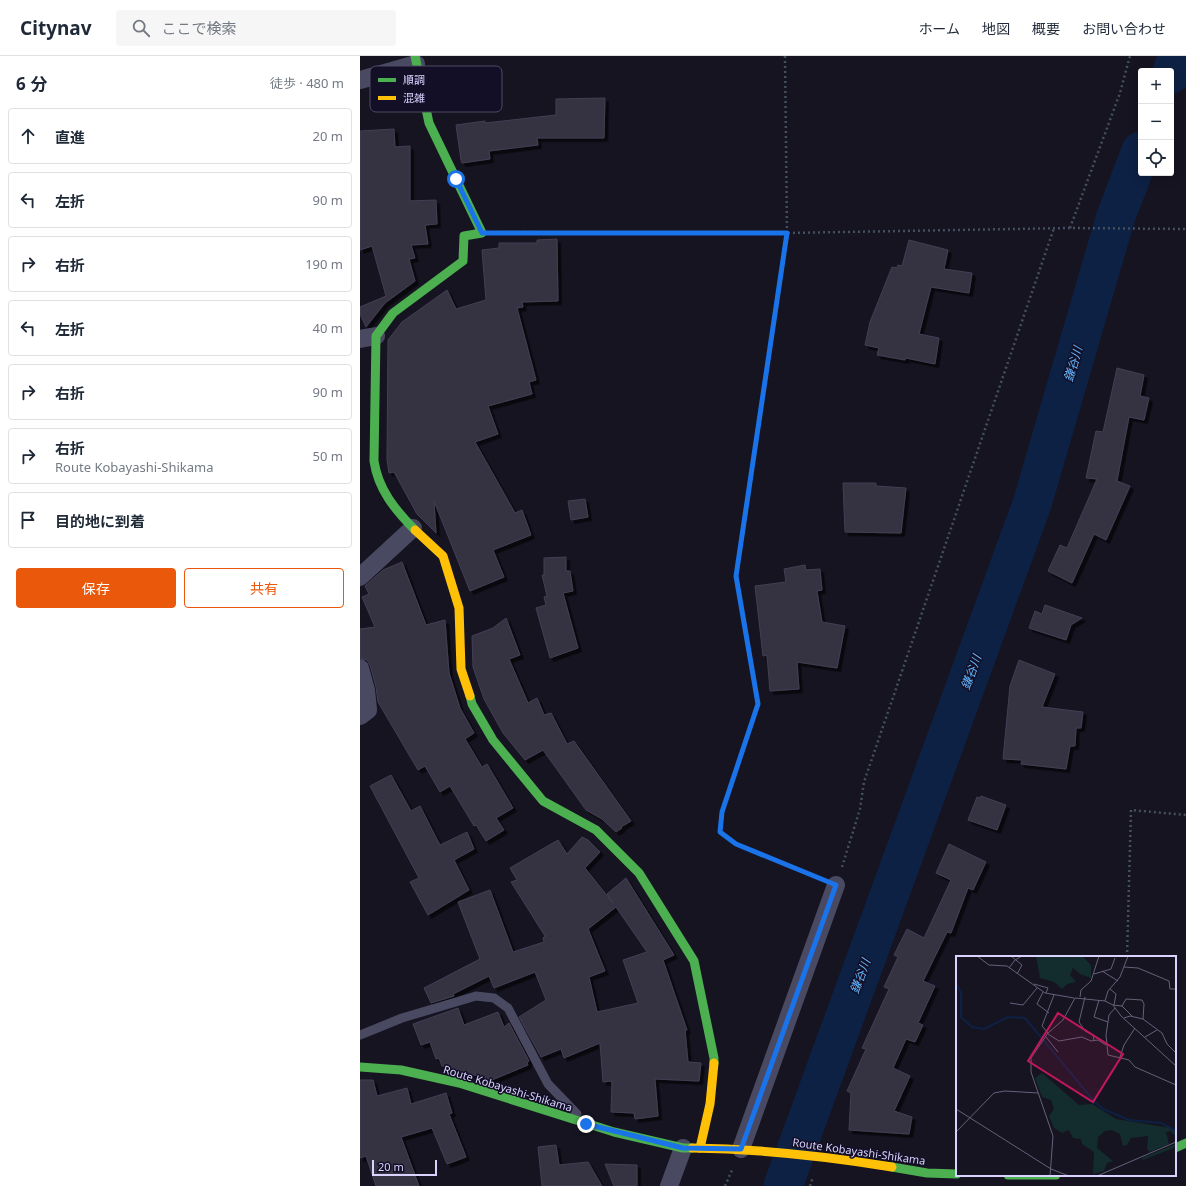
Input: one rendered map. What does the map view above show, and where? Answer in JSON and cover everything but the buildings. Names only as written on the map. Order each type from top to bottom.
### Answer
[{"type":"street","points":[[398,66],[415,60]]},
{"type":"street","points":[[360,80],[370,76]]},
{"type":"street","points":[[427,112],[429,123],[482,233],[464,236],[463,261],[393,313],[368,338],[376,475],[387,499],[413,528],[443,556],[459,608],[461,669],[472,704],[493,740],[543,801],[596,830],[639,873],[678,938],[694,961],[714,1058],[710,1104],[692,1148],[669,1186]]},
{"type":"street","points":[[360,577],[413,528]]},
{"type":"street","points":[[360,668],[366,690],[368,710],[360,716]]},
{"type":"street","points":[[746,1149],[836,885]]},
{"type":"street","name":"Route Kobayashi-Shikama","points":[[360,1067],[401,1070],[459,1083],[586,1124],[692,1148],[746,1149],[812,1155],[927,1173],[956,1174]]},
{"type":"street","points":[[1176,1148],[1186,1143]]},
{"type":"lane","points":[[360,1035],[402,1018],[476,996],[494,998],[508,1008],[548,1084],[586,1124]]},
{"type":"path","points":[[785,56],[787,233],[736,576],[758,704],[722,812],[720,832],[736,844],[836,885],[860,809],[864,782],[1054,228]]},
{"type":"path","points":[[1070,228],[1118,101],[1130,56]]},
{"type":"path","points":[[482,233],[787,233],[1054,228],[1186,229]]},
{"type":"path","points":[[1127,956],[1131,810],[1186,815]]},
{"type":"waterway","name":"鎌谷川","points":[[1173,68],[1178,56]]},
{"type":"waterway","name":"鎌谷川","points":[[783,1186],[1032,504],[1116,216],[1138,159]]},
{"type":"traffic: fast","points":[[415,56],[417,66]]},
{"type":"traffic: fast","points":[[415,530],[394,507],[388,498],[383,490],[376,471],[374,461],[376,336],[393,313],[463,261],[464,236],[482,233],[429,123],[427,112]]},
{"type":"traffic: fast","points":[[470,696],[472,704],[493,740],[543,801],[596,830],[639,873],[694,961],[714,1063]]},
{"type":"traffic: fast","points":[[360,1067],[401,1070],[459,1083],[614,1132],[683,1148],[692,1148]]},
{"type":"traffic: fast","points":[[1176,1148],[1186,1143]]},
{"type":"traffic: fast","points":[[892,1167],[927,1173],[956,1174]]},
{"type":"traffic: slow","points":[[415,530],[443,556],[459,608],[461,669],[470,696]]},
{"type":"traffic: slow","points":[[700,1148],[710,1104],[714,1063]]},
{"type":"traffic: slow","points":[[692,1148],[792,1154],[892,1167]]},
{"type":"route","points":[[456,179],[482,233],[787,233],[736,576],[758,704],[722,812],[720,832],[736,844],[836,885],[741,1149],[683,1148],[586,1124]]}]
